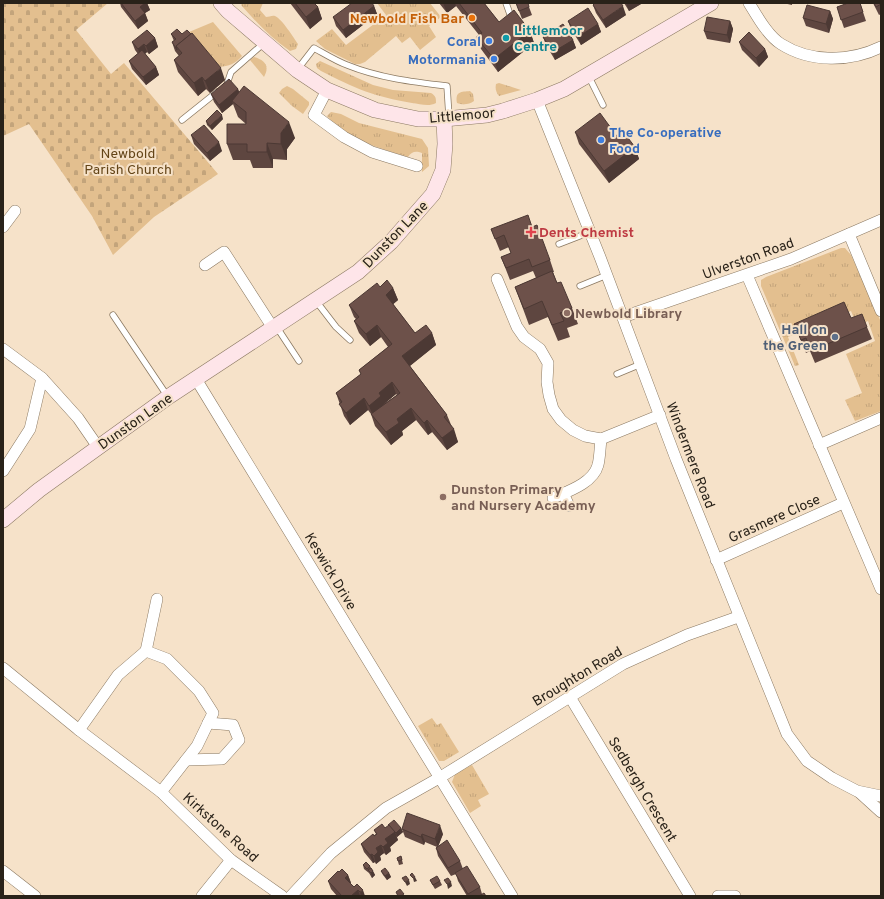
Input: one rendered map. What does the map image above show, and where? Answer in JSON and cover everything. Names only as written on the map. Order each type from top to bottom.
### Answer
[{"type":"street","name":"Littlemoor","points":[[221,3],[228,11],[297,70],[327,90],[375,110],[418,119],[447,119],[496,113],[537,100],[564,89],[588,76],[712,3]]},
{"type":"street","points":[[749,3],[761,24],[780,44],[807,56],[839,59],[872,51],[881,47]]},
{"type":"street","points":[[327,90],[314,115],[344,137],[372,152],[416,166]]},
{"type":"street","name":"Windermere Road","points":[[537,100],[590,232],[738,617],[787,734],[807,760],[832,778],[857,791],[881,812]]},
{"type":"street","name":"Dunston Lane","points":[[3,520],[39,490],[168,397],[358,272],[392,242],[433,194],[442,170],[447,119]]},
{"type":"street","points":[[3,227],[15,211]]},
{"type":"street","name":"Ulverston Road","points":[[623,317],[791,259],[881,220]]},
{"type":"street","points":[[849,234],[881,311]]},
{"type":"street","points":[[205,265],[224,252],[274,327]]},
{"type":"street","name":"Grasmere Close","points":[[747,275],[881,589]]},
{"type":"street","points":[[497,280],[517,327],[524,337],[540,349],[548,363],[547,382],[553,409],[561,420],[573,430],[585,436],[601,439],[660,415]]},
{"type":"street","points":[[3,349],[42,378],[78,418],[98,447]]},
{"type":"street","points":[[3,471],[30,429],[42,378]]},
{"type":"street","name":"Keswick Drive","points":[[196,379],[512,896]]},
{"type":"street","points":[[819,445],[881,418]]},
{"type":"street","points":[[568,506],[558,496],[582,484],[592,476],[598,466],[601,439]]},
{"type":"street","name":"Grasmere Close","points":[[716,560],[844,503]]},
{"type":"street","points":[[79,730],[118,675],[146,651],[157,599]]},
{"type":"street","name":"Broughton Road","points":[[439,778],[623,664],[687,635],[738,617]]},
{"type":"street","name":"Kirkstone Road","points":[[146,651],[167,659],[199,691],[213,713],[197,746],[161,792]]},
{"type":"street","name":"Kirkstone Road","points":[[3,668],[79,730],[161,792],[231,860],[282,896]]},
{"type":"street","name":"Sedbergh Crescent","points":[[570,696],[690,896]]},
{"type":"street","points":[[186,760],[222,759],[239,740],[233,725],[208,723]]},
{"type":"street","points":[[291,896],[331,853],[380,813],[439,778]]},
{"type":"street","name":"Windermere Road","points":[[857,791],[881,796]]},
{"type":"street","points":[[202,896],[231,860]]},
{"type":"street","points":[[3,871],[34,896]]},
{"type":"street","points":[[718,896],[735,896]]},
{"type":"lane","points":[[506,3],[513,21]]},
{"type":"lane","points":[[182,120],[227,84],[231,72],[265,43]]},
{"type":"lane","points":[[297,70],[314,48],[346,65],[373,74],[447,86],[447,119]]},
{"type":"lane","points":[[588,76],[603,105]]},
{"type":"lane","points":[[559,244],[590,232]]},
{"type":"lane","points":[[580,286],[606,275]]},
{"type":"lane","points":[[315,300],[336,327],[350,340]]},
{"type":"lane","points":[[114,315],[168,397]]},
{"type":"lane","points":[[274,327],[299,361]]},
{"type":"lane","points":[[617,374],[640,364]]},
{"type":"green space","name":"Newbold Parish Church","points":[[3,3],[108,3],[76,30],[111,74],[124,63],[218,174],[154,217],[113,255],[92,216],[29,124],[3,136]]},
{"type":"green space","points":[[243,3],[263,3],[260,10],[266,17],[275,16],[281,21],[298,44],[296,49],[290,51],[276,41],[241,5]]},
{"type":"green space","points":[[377,3],[430,3],[441,17],[429,26],[436,37],[420,50],[410,37],[402,43],[396,36],[365,62],[360,64],[355,64],[325,49],[316,41],[332,29],[346,45],[386,15]]},
{"type":"green space","points":[[213,22],[242,56],[232,64],[219,67],[189,32]]},
{"type":"green space","points":[[254,57],[261,60],[265,64],[267,70],[264,77],[250,60]]},
{"type":"green space","points":[[320,61],[373,85],[393,90],[431,93],[435,97],[436,103],[427,105],[412,103],[387,98],[365,91],[321,71],[317,68],[316,64]]},
{"type":"green space","points":[[499,83],[521,90],[499,96],[496,92],[496,84]]},
{"type":"green space","points":[[287,86],[309,102],[309,105],[303,114],[292,106],[279,93]]},
{"type":"green space","points":[[470,91],[473,94],[474,101],[466,104],[457,103],[457,96],[459,93]]},
{"type":"green space","points":[[331,112],[341,114],[359,123],[422,139],[428,148],[429,166],[422,172],[422,153],[414,152],[408,157],[364,142],[354,137],[335,124],[327,116]]},
{"type":"green space","points":[[841,248],[845,248],[851,255],[881,322],[881,411],[855,421],[845,400],[862,393],[846,354],[875,341],[868,321],[857,326],[851,311],[788,337],[799,365],[795,366],[761,286],[761,280],[766,277]]},
{"type":"green space","points":[[432,718],[437,725],[441,723],[459,752],[444,761],[439,761],[418,726]]},
{"type":"green space","points":[[472,765],[489,794],[478,800],[481,806],[470,813],[452,782],[455,774]]},
{"type":"building","points":[[121,3],[145,3],[140,7],[145,13],[135,21]]},
{"type":"building","points":[[295,3],[314,3],[318,7],[306,17]]},
{"type":"building","points":[[352,3],[372,3],[374,6],[343,30],[333,17]]},
{"type":"building","name":"Littlemoor Centre","points":[[459,3],[484,3],[499,22],[514,10],[530,31],[494,59],[476,37],[482,33]]},
{"type":"building","points":[[516,3],[528,3],[529,7],[519,11]]},
{"type":"building","points":[[595,3],[621,3],[623,6],[603,20],[593,5]]},
{"type":"building","points":[[848,3],[860,3],[863,12],[841,20],[837,7]]},
{"type":"building","points":[[874,3],[881,3],[881,4],[876,7]]},
{"type":"building","points":[[807,5],[830,11],[826,24],[803,18]]},
{"type":"building","points":[[588,8],[598,24],[578,37],[568,21]]},
{"type":"building","points":[[707,17],[730,21],[727,35],[704,31]]},
{"type":"building","points":[[563,24],[573,40],[553,52],[543,37]]},
{"type":"building","points":[[177,29],[182,34],[187,30],[191,34],[176,46],[177,50],[172,42],[176,39],[171,34]]},
{"type":"building","points":[[147,30],[155,38],[146,46],[144,44],[138,49],[132,42]]},
{"type":"building","points":[[749,32],[765,49],[756,58],[739,42]]},
{"type":"building","points":[[192,33],[221,68],[205,81],[202,77],[194,83],[174,60],[182,53],[176,46]]},
{"type":"building","points":[[142,50],[156,67],[143,77],[129,61]]},
{"type":"building","points":[[229,79],[238,89],[219,105],[211,94]]},
{"type":"building","points":[[244,86],[289,122],[281,133],[281,144],[267,143],[267,152],[247,152],[247,144],[227,144],[227,124],[246,124],[246,112],[232,101]]},
{"type":"building","points":[[217,110],[222,115],[210,126],[206,121]]},
{"type":"building","points":[[600,113],[619,139],[625,134],[635,147],[604,171],[575,132]]},
{"type":"building","points":[[204,125],[219,142],[207,153],[191,135]]},
{"type":"building","points":[[528,215],[532,227],[537,225],[550,260],[532,267],[529,259],[506,268],[501,257],[511,253],[504,235],[495,239],[491,229]]},
{"type":"building","points":[[552,271],[557,283],[561,282],[572,308],[560,313],[564,321],[552,325],[542,301],[524,309],[515,287]]},
{"type":"building","points":[[387,280],[393,288],[386,295],[415,333],[426,325],[432,333],[402,356],[447,415],[444,417],[454,429],[442,438],[427,420],[424,423],[411,408],[397,419],[399,423],[386,432],[371,414],[400,393],[392,382],[379,393],[381,396],[369,406],[364,398],[346,413],[339,404],[342,402],[336,393],[361,374],[359,370],[392,344],[377,325],[366,334],[354,321],[359,317],[349,305],[377,283],[380,287]]},
{"type":"building","points":[[844,302],[851,318],[862,314],[867,327],[811,351],[806,338],[801,340],[794,324]]},
{"type":"building","points":[[407,813],[440,825],[435,839],[422,834],[421,837],[402,829]]},
{"type":"building","points":[[394,820],[401,828],[396,833],[388,825]]},
{"type":"building","points":[[382,824],[385,828],[389,825],[395,832],[385,839],[388,843],[383,847],[381,845],[376,848],[378,852],[374,856],[372,854],[370,855],[361,844],[373,834],[374,836],[377,834],[374,830]]},
{"type":"building","points":[[447,840],[460,861],[448,868],[436,848]]},
{"type":"building","points":[[401,856],[402,860],[398,861],[397,858]]},
{"type":"building","points":[[366,862],[370,866],[367,869],[363,865]]},
{"type":"building","points":[[467,866],[480,887],[468,894],[455,873]]},
{"type":"building","points":[[371,868],[373,871],[371,873],[368,870]]},
{"type":"building","points":[[385,868],[389,873],[385,876],[381,871]]},
{"type":"building","points":[[342,869],[348,875],[345,878],[354,887],[357,884],[363,890],[360,892],[358,890],[351,896],[342,896],[328,881]]},
{"type":"building","points":[[412,873],[415,877],[413,878],[410,875]]},
{"type":"building","points":[[406,876],[409,880],[405,882],[402,878]]},
{"type":"building","points":[[437,876],[440,881],[433,885],[430,880]]},
{"type":"building","points":[[448,878],[451,882],[447,884],[444,880]]},
{"type":"building","points":[[400,889],[404,894],[398,896],[396,892]]},
{"type":"building","points":[[484,893],[486,896],[479,896]]},
{"type":"place","name":"Newbold Fish Bar","points":[[472,18]]},
{"type":"place","name":"Littlemoor Centre","points":[[506,38]]},
{"type":"place","name":"Coral","points":[[489,41]]},
{"type":"place","name":"Motormania","points":[[494,59]]},
{"type":"place","name":"The Co-operative Food","points":[[601,140]]},
{"type":"place","name":"Dents Chemist","points":[[531,232]]},
{"type":"place","name":"Newbold Library","points":[[567,313]]},
{"type":"place","name":"Hall on the Green","points":[[835,337]]},
{"type":"place","name":"Dunston Primary and Nursery Academy","points":[[443,497]]}]
